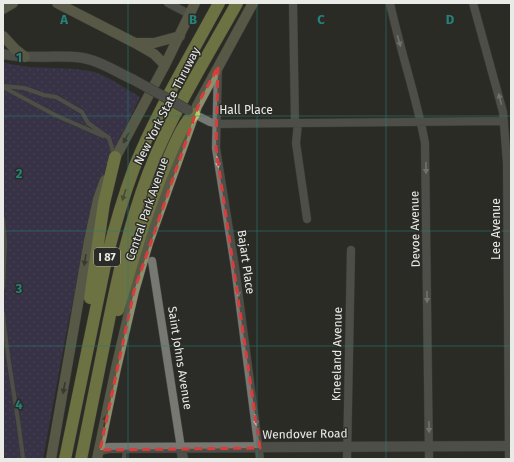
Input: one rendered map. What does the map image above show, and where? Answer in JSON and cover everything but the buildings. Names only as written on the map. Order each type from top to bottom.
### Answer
[{"type":"highway","name":"New York State Thruway","points":[[65,459],[108,252],[125,192],[156,120],[220,3]]},
{"type":"highway","name":"New York State Thruway","points":[[80,459],[122,258],[139,197],[169,127],[237,3]]},
{"type":"highway","points":[[93,396],[155,190],[180,132],[191,112]]},
{"type":"highway","points":[[77,399],[87,312],[105,198],[115,157]]},
{"type":"main road","points":[[57,3],[135,43],[154,54],[165,65]]},
{"type":"main road","points":[[51,459],[89,241],[98,199],[115,157],[165,65],[195,3]]},
{"type":"main road","name":"Central Park Avenue","points":[[99,454],[116,368],[134,291],[148,243],[191,112],[218,67],[252,3]]},
{"type":"main road","points":[[3,36],[15,49],[25,56]]},
{"type":"main road","points":[[135,43],[154,43],[180,36]]},
{"type":"street","points":[[168,3],[189,14]]},
{"type":"street","points":[[293,3],[296,143],[307,219]]},
{"type":"street","name":"Devoe Avenue","points":[[390,3],[395,28],[422,122],[426,142],[429,459]]},
{"type":"street","name":"Lee Avenue","points":[[473,3],[503,112],[504,121],[507,163],[510,459]]},
{"type":"street","name":"Hall Place","points":[[3,54],[83,58],[96,62],[134,80],[210,122],[217,124],[504,121]]},
{"type":"street","name":"Bajart Place","points":[[218,67],[216,148],[235,267],[260,448],[260,459]]},
{"type":"street","name":"Kneeland Avenue","points":[[346,459],[351,250]]},
{"type":"street","name":"Saint Johns Avenue","points":[[152,261],[183,459]]},
{"type":"street","name":"Wendover Road","points":[[99,454],[125,448],[510,446]]},
{"type":"lane","points":[[3,86],[24,88],[44,95],[56,97],[82,112],[88,123],[109,138],[115,157]]},
{"type":"lane","points":[[3,86],[55,115],[109,138]]},
{"type":"lane","points":[[3,219],[5,252],[3,288]]},
{"type":"lane","points":[[3,313],[6,347],[16,398],[23,459]]},
{"type":"lane","points":[[124,459],[125,448]]},
{"type":"highlighted area","points":[[218,67],[216,148],[260,448],[100,450],[134,291],[201,98]]},
{"type":"shaded area","points":[[3,62],[14,65],[94,72],[112,80],[140,97],[99,188],[68,323],[43,459],[5,459],[3,449]]}]
